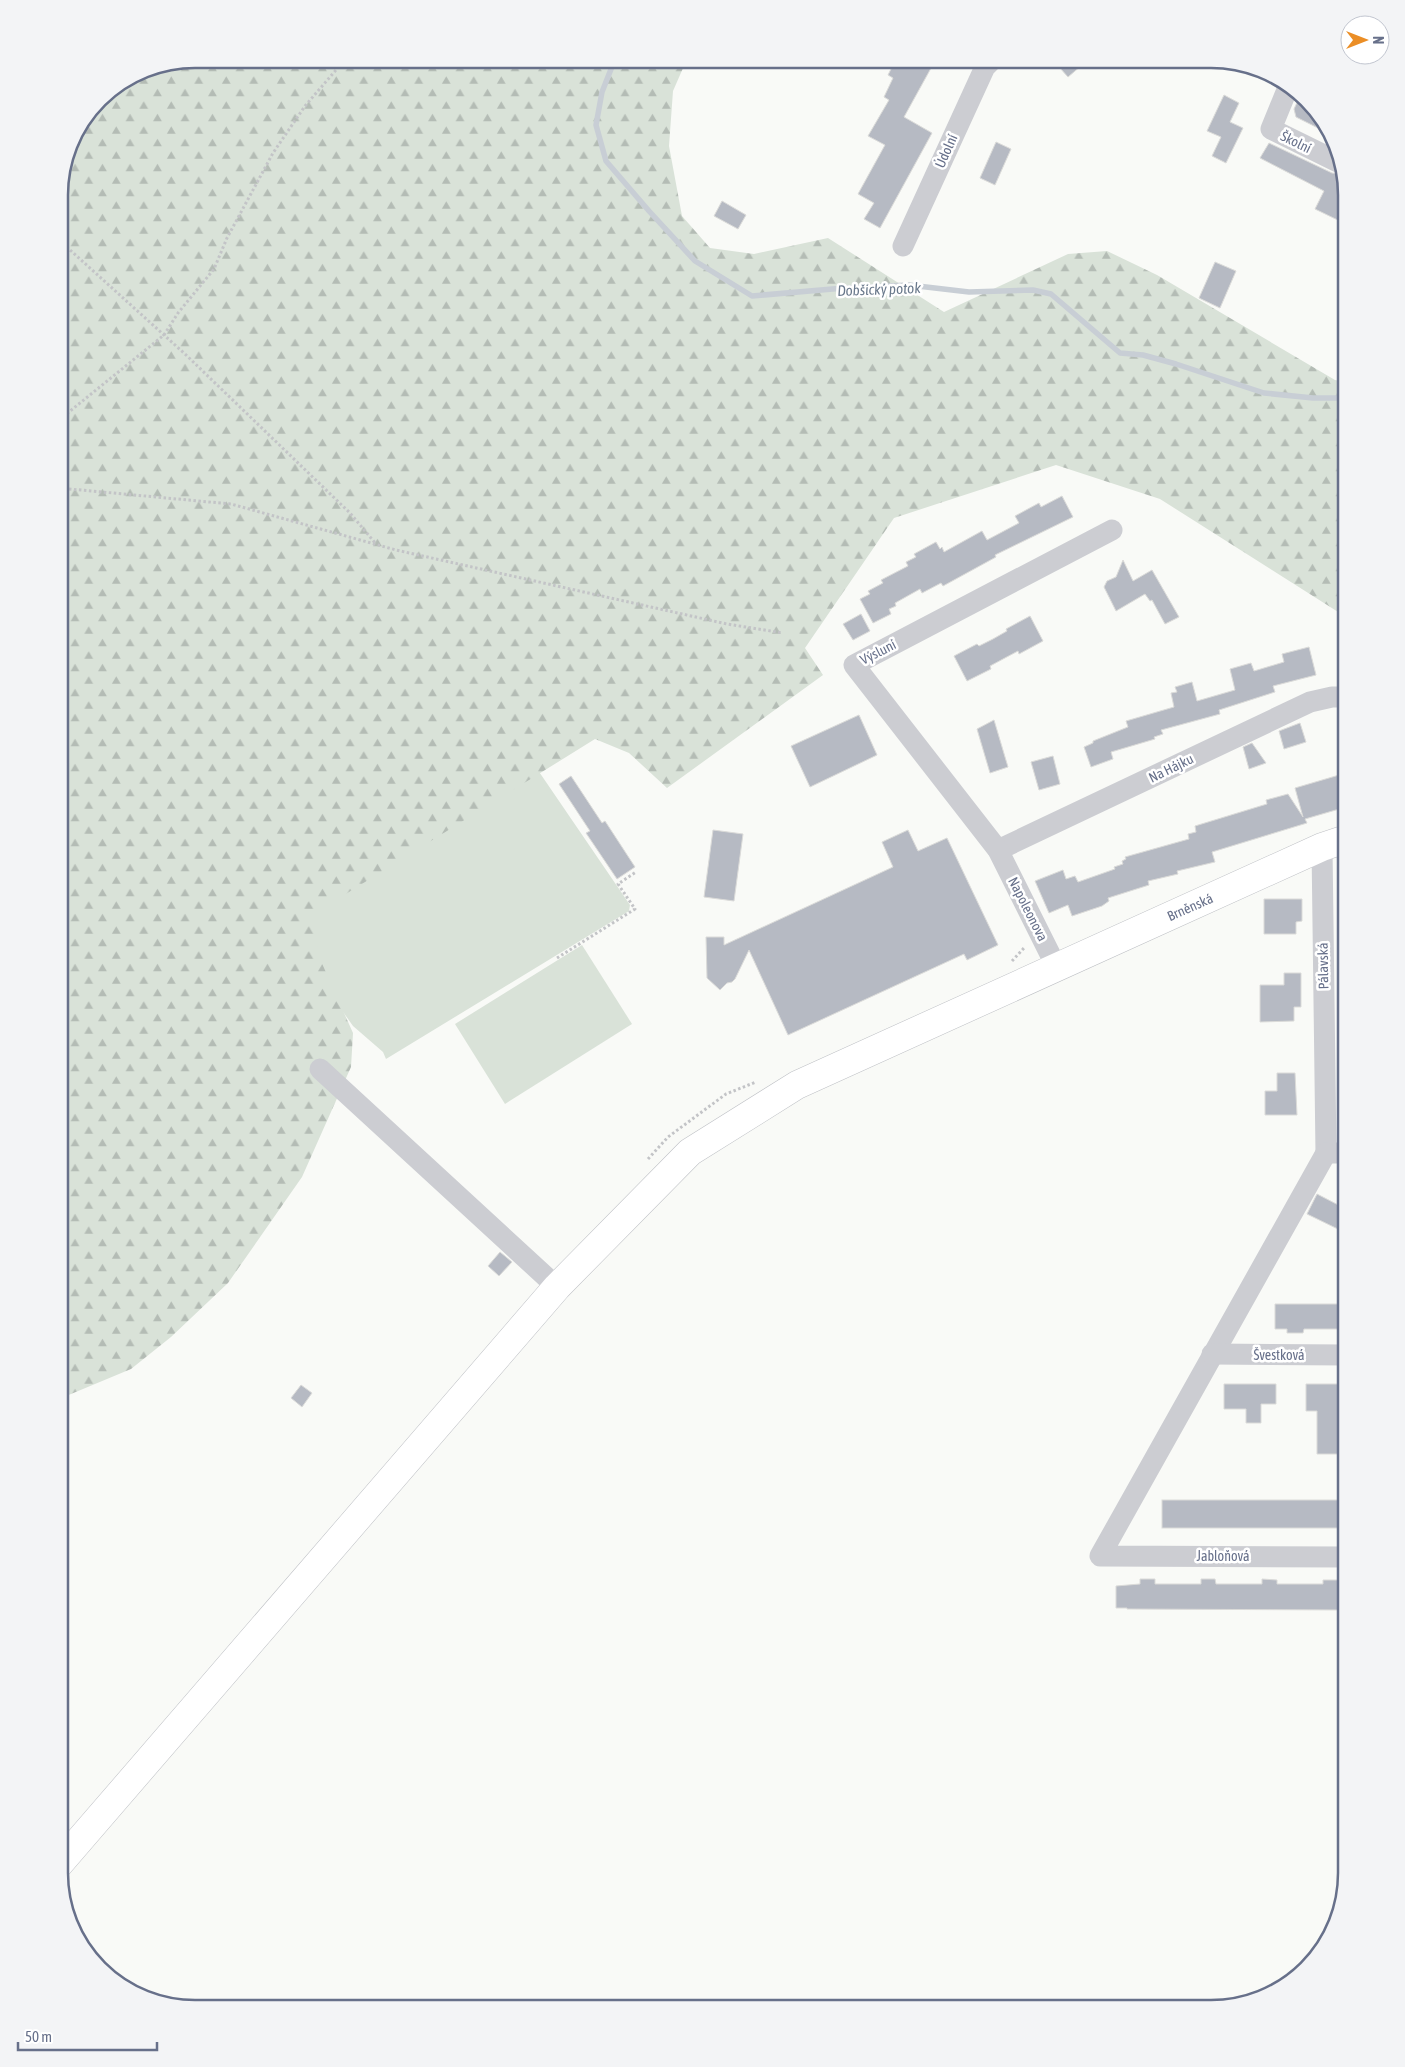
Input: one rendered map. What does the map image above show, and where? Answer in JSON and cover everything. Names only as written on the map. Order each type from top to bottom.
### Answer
[{"type":"main road","name":"Brněnská","points":[[68,1854],[558,1286],[690,1152],[797,1085],[1334,843]]},
{"type":"street","name":"Údolní","points":[[903,246],[985,68]]},
{"type":"street","name":"Školní","points":[[1286,93],[1271,129],[1332,159]]},
{"type":"street","name":"Výsluní","points":[[998,850],[854,665],[1112,530]]},
{"type":"street","name":"Na Hájku","points":[[998,850],[1310,702],[1338,697]]},
{"type":"street","name":"Pálavská","points":[[1334,843],[1336,1153]]},
{"type":"street","name":"Napoleonova","points":[[998,850],[1046,973]]},
{"type":"street","points":[[320,1069],[558,1286]]},
{"type":"street","points":[[1212,1354],[1336,1153]]},
{"type":"street","name":"Švestková","points":[[1212,1354],[1338,1355]]},
{"type":"street","name":"Jabloňová","points":[[1212,1354],[1100,1556],[1338,1557]]},
{"type":"path","points":[[68,413],[164,336],[178,313],[214,269],[227,238],[273,153],[304,106],[337,68]]},
{"type":"path","points":[[68,248],[164,336],[350,513],[376,545]]},
{"type":"path","points":[[68,489],[231,504],[376,545],[727,624],[783,633]]},
{"type":"path","points":[[557,958],[634,909],[618,884],[636,872]]},
{"type":"green space","points":[[186,68],[683,68],[673,91],[669,146],[682,216],[710,248],[754,254],[828,238],[944,312],[1068,254],[1107,251],[1157,275],[1338,381],[1338,612],[1160,499],[1056,465],[894,518],[805,648],[823,675],[667,788],[629,753],[595,739],[312,915],[320,959],[353,1033],[351,1067],[302,1177],[228,1283],[171,1337],[131,1369],[68,1395],[68,186],[77,146],[94,117],[111,99],[124,89],[146,77],[170,70]]},
{"type":"green space","points":[[531,760],[630,905],[629,911],[386,1059],[383,1052],[353,1026],[276,917]]},
{"type":"green space","points":[[582,945],[632,1024],[505,1104],[455,1024]]},
{"type":"building","points":[[892,68],[931,68],[904,117],[932,133],[880,228],[864,219],[874,203],[858,194],[885,145],[868,136],[889,100],[884,97],[893,78],[888,75]]},
{"type":"building","points":[[1060,68],[1078,68],[1068,77]]},
{"type":"building","points":[[1224,95],[1239,103],[1230,122],[1243,128],[1226,163],[1212,156],[1221,137],[1207,131]]},
{"type":"building","points":[[1297,102],[1318,128],[1296,117],[1294,109]]},
{"type":"building","points":[[996,142],[1011,149],[995,185],[980,178]]},
{"type":"building","points":[[1269,143],[1335,173],[1338,195],[1338,220],[1315,209],[1324,191],[1260,158]]},
{"type":"building","points":[[722,201],[746,215],[738,229],[714,216]]},
{"type":"building","points":[[1215,262],[1236,271],[1220,308],[1199,298]]},
{"type":"building","points":[[1062,496],[1073,517],[995,555],[996,557],[943,586],[941,583],[922,593],[920,589],[895,603],[896,606],[889,609],[891,614],[873,623],[860,599],[870,594],[868,591],[883,583],[881,580],[908,566],[906,562],[916,557],[914,554],[936,542],[940,549],[942,547],[944,552],[982,531],[987,540],[1019,523],[1015,516],[1039,503],[1041,507]]},
{"type":"building","points":[[1123,560],[1133,581],[1152,570],[1179,617],[1165,624],[1152,600],[1150,601],[1145,594],[1116,611],[1104,587],[1107,581],[1116,577]]},
{"type":"building","points":[[861,614],[870,631],[853,640],[843,624]]},
{"type":"building","points":[[1030,616],[1043,641],[1019,654],[1018,651],[990,666],[991,669],[967,681],[954,656],[977,644],[979,646],[993,639],[1007,631],[1006,629]]},
{"type":"building","points":[[1309,647],[1316,675],[1273,686],[1275,692],[1219,710],[1220,714],[1161,730],[1163,734],[1154,737],[1155,739],[1111,752],[1113,759],[1091,767],[1084,747],[1093,743],[1093,741],[1128,727],[1126,721],[1174,707],[1171,693],[1177,692],[1175,687],[1192,682],[1197,701],[1235,690],[1230,669],[1251,663],[1254,671],[1284,662],[1282,654]]},
{"type":"building","points":[[859,715],[877,755],[810,787],[791,746]]},
{"type":"building","points":[[994,720],[1008,767],[990,773],[977,729]]},
{"type":"building","points":[[1300,723],[1306,742],[1284,749],[1279,731]]},
{"type":"building","points":[[1252,743],[1266,763],[1249,769],[1243,747]]},
{"type":"building","points":[[1053,756],[1060,784],[1039,790],[1031,762]]},
{"type":"building","points":[[1338,775],[1338,809],[1305,819],[1307,823],[1212,852],[1215,862],[1177,871],[1178,874],[1148,881],[1149,885],[1108,898],[1109,901],[1102,906],[1072,916],[1068,905],[1049,913],[1035,881],[1063,870],[1066,879],[1075,876],[1078,882],[1115,869],[1114,867],[1123,864],[1122,861],[1126,859],[1125,857],[1189,839],[1188,834],[1196,832],[1195,826],[1267,804],[1266,800],[1288,794],[1303,817],[1295,788]]},
{"type":"building","points":[[571,776],[602,823],[605,821],[635,867],[617,879],[586,833],[590,831],[559,784]]},
{"type":"building","points":[[713,830],[743,834],[734,901],[704,897]]},
{"type":"building","points":[[908,830],[918,851],[947,838],[998,945],[967,960],[964,954],[788,1035],[749,950],[735,979],[727,983],[720,990],[707,978],[706,937],[724,937],[724,945],[893,867],[882,842]]},
{"type":"building","points":[[1264,899],[1302,899],[1302,921],[1296,922],[1296,934],[1264,934]]},
{"type":"building","points":[[1284,973],[1301,973],[1301,1007],[1294,1007],[1294,1021],[1260,1022],[1260,985],[1284,985]]},
{"type":"building","points":[[1277,1073],[1295,1073],[1297,1115],[1265,1115],[1265,1091],[1277,1091]]},
{"type":"building","points":[[1317,1194],[1338,1205],[1338,1229],[1307,1214]]},
{"type":"building","points":[[500,1252],[512,1262],[499,1276],[488,1266]]},
{"type":"building","points":[[1275,1304],[1338,1304],[1338,1329],[1304,1329],[1303,1333],[1287,1333],[1287,1329],[1275,1329]]},
{"type":"building","points":[[1224,1384],[1276,1384],[1276,1404],[1261,1404],[1261,1423],[1246,1423],[1246,1409],[1224,1409]]},
{"type":"building","points":[[1306,1384],[1338,1384],[1338,1454],[1317,1454],[1317,1411],[1306,1411]]},
{"type":"building","points":[[301,1385],[312,1393],[302,1407],[291,1398]]},
{"type":"building","points":[[1162,1500],[1338,1500],[1338,1528],[1162,1528]]},
{"type":"building","points":[[1140,1579],[1155,1579],[1155,1584],[1201,1584],[1201,1579],[1215,1579],[1216,1584],[1262,1584],[1262,1579],[1277,1580],[1277,1584],[1323,1584],[1323,1580],[1338,1580],[1338,1610],[1116,1608],[1116,1586],[1140,1584]]},
{"type":"waterway","name":"Dobšický potok","points":[[611,68],[602,92],[596,125],[606,161],[695,261],[752,296],[844,288],[909,285],[969,292],[1033,290],[1051,294],[1120,353],[1143,355],[1176,364],[1264,393],[1313,398],[1338,398]]}]
